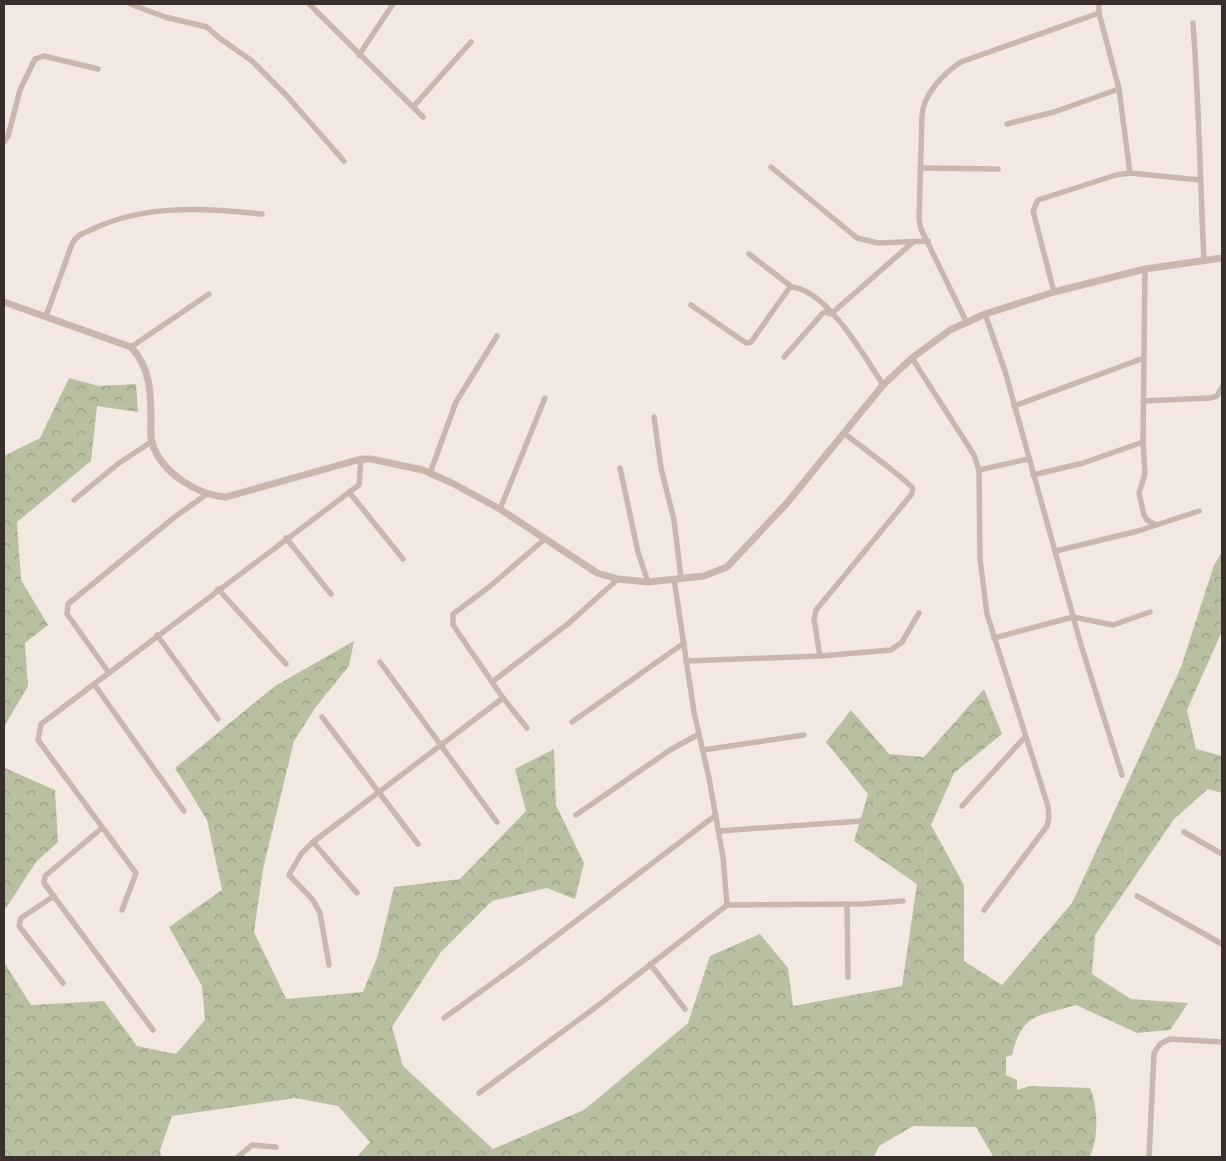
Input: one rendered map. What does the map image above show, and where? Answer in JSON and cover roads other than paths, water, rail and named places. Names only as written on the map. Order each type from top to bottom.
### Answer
[{"type":"street","points":[[130,4],[165,17],[207,27],[252,61],[286,95],[344,162]]},
{"type":"street","points":[[309,4],[423,117]]},
{"type":"street","points":[[359,55],[393,4]]},
{"type":"street","points":[[1099,4],[1099,13],[1119,89],[1130,173]]},
{"type":"street","points":[[966,322],[921,229],[919,220],[922,108],[930,93],[950,70],[961,62],[1099,13]]},
{"type":"street","points":[[1193,23],[1199,101],[1204,260]]},
{"type":"street","points":[[413,107],[471,42]]},
{"type":"street","points":[[4,142],[8,136],[20,90],[35,59],[44,56],[98,69]]},
{"type":"street","points":[[1007,124],[1054,112],[1119,89]]},
{"type":"street","points":[[772,167],[857,238],[878,243],[928,241]]},
{"type":"street","points":[[920,168],[998,169]]},
{"type":"street","points":[[1054,292],[1032,211],[1038,200],[1116,175],[1130,173],[1200,180]]},
{"type":"street","points":[[46,316],[74,240],[106,223],[158,211],[219,210],[262,214]]},
{"type":"street","points":[[832,314],[912,243]]},
{"type":"street","points":[[749,254],[792,287],[815,298],[832,314],[849,332],[883,385]]},
{"type":"street","points":[[4,302],[131,347],[140,356],[146,370],[151,394],[151,442],[171,470],[186,484],[207,494],[226,497],[234,496],[361,459],[371,459],[430,473],[500,509],[598,573],[618,579],[648,582],[704,576],[727,567],[787,503],[883,385],[912,358],[950,330],[985,314],[1054,292],[1145,270],[1222,258]]},
{"type":"street","points":[[1145,270],[1143,401],[1145,474],[1140,497],[1144,515],[1156,525]]},
{"type":"street","points":[[691,305],[746,343],[751,342],[777,301],[792,287]]},
{"type":"street","points":[[131,347],[209,294]]},
{"type":"street","points":[[784,357],[822,314],[825,312],[832,314]]},
{"type":"street","points":[[985,314],[1005,371],[1073,617],[1122,774]]},
{"type":"street","points":[[430,473],[456,402],[497,336]]},
{"type":"street","points":[[912,358],[974,455],[979,470],[980,559],[987,614],[1049,818],[1047,826],[984,910]]},
{"type":"street","points":[[1014,406],[1144,358]]},
{"type":"street","points":[[1143,401],[1210,398],[1217,396],[1222,387]]},
{"type":"street","points":[[500,509],[545,398]]},
{"type":"street","points":[[654,417],[661,468],[674,520],[686,661],[719,831],[727,905]]},
{"type":"street","points":[[820,656],[814,618],[816,610],[911,495],[913,489],[908,482],[875,459],[845,434]]},
{"type":"street","points":[[74,500],[119,463],[151,442]]},
{"type":"street","points":[[1033,475],[1083,463],[1143,442]]},
{"type":"street","points":[[122,910],[136,874],[38,740],[41,724],[349,492],[360,481],[361,459]]},
{"type":"street","points":[[979,470],[1028,459]]},
{"type":"street","points":[[620,468],[638,552],[648,582]]},
{"type":"street","points":[[349,492],[403,559]]},
{"type":"street","points":[[109,672],[67,614],[68,604],[176,516],[207,494]]},
{"type":"street","points":[[1056,551],[1156,525],[1199,511]]},
{"type":"street","points":[[286,538],[331,594]]},
{"type":"street","points":[[527,728],[502,698],[453,626],[453,614],[489,587],[545,539]]},
{"type":"street","points":[[492,682],[569,623],[618,579]]},
{"type":"street","points":[[218,589],[286,664]]},
{"type":"street","points":[[994,638],[1073,617],[1113,625],[1150,612]]},
{"type":"street","points":[[686,661],[820,656],[891,650],[902,642],[919,613]]},
{"type":"street","points":[[157,635],[218,719]]},
{"type":"street","points":[[572,722],[684,644]]},
{"type":"street","points":[[380,662],[497,822]]},
{"type":"street","points":[[94,684],[184,811]]},
{"type":"street","points":[[329,965],[320,912],[313,900],[289,876],[301,854],[313,842],[502,698]]},
{"type":"street","points":[[322,717],[418,844]]},
{"type":"street","points":[[576,815],[670,750],[699,734]]},
{"type":"street","points":[[703,750],[804,735]]},
{"type":"street","points":[[962,806],[1025,737]]},
{"type":"street","points":[[444,1018],[527,958],[716,815]]},
{"type":"street","points":[[719,831],[862,821]]},
{"type":"street","points":[[102,828],[44,879],[44,883],[153,1030]]},
{"type":"street","points":[[1184,832],[1222,854]]},
{"type":"street","points":[[313,842],[357,893]]},
{"type":"street","points":[[54,896],[21,918],[20,926],[63,983]]},
{"type":"street","points":[[1137,896],[1222,944]]},
{"type":"street","points":[[480,1094],[727,905],[847,904],[903,901]]},
{"type":"street","points":[[847,904],[848,978]]},
{"type":"street","points":[[650,964],[685,1009]]},
{"type":"street","points":[[1149,1157],[1154,1053],[1160,1044],[1170,1039],[1222,1042]]},
{"type":"street","points":[[238,1157],[252,1145],[276,1147]]}]
